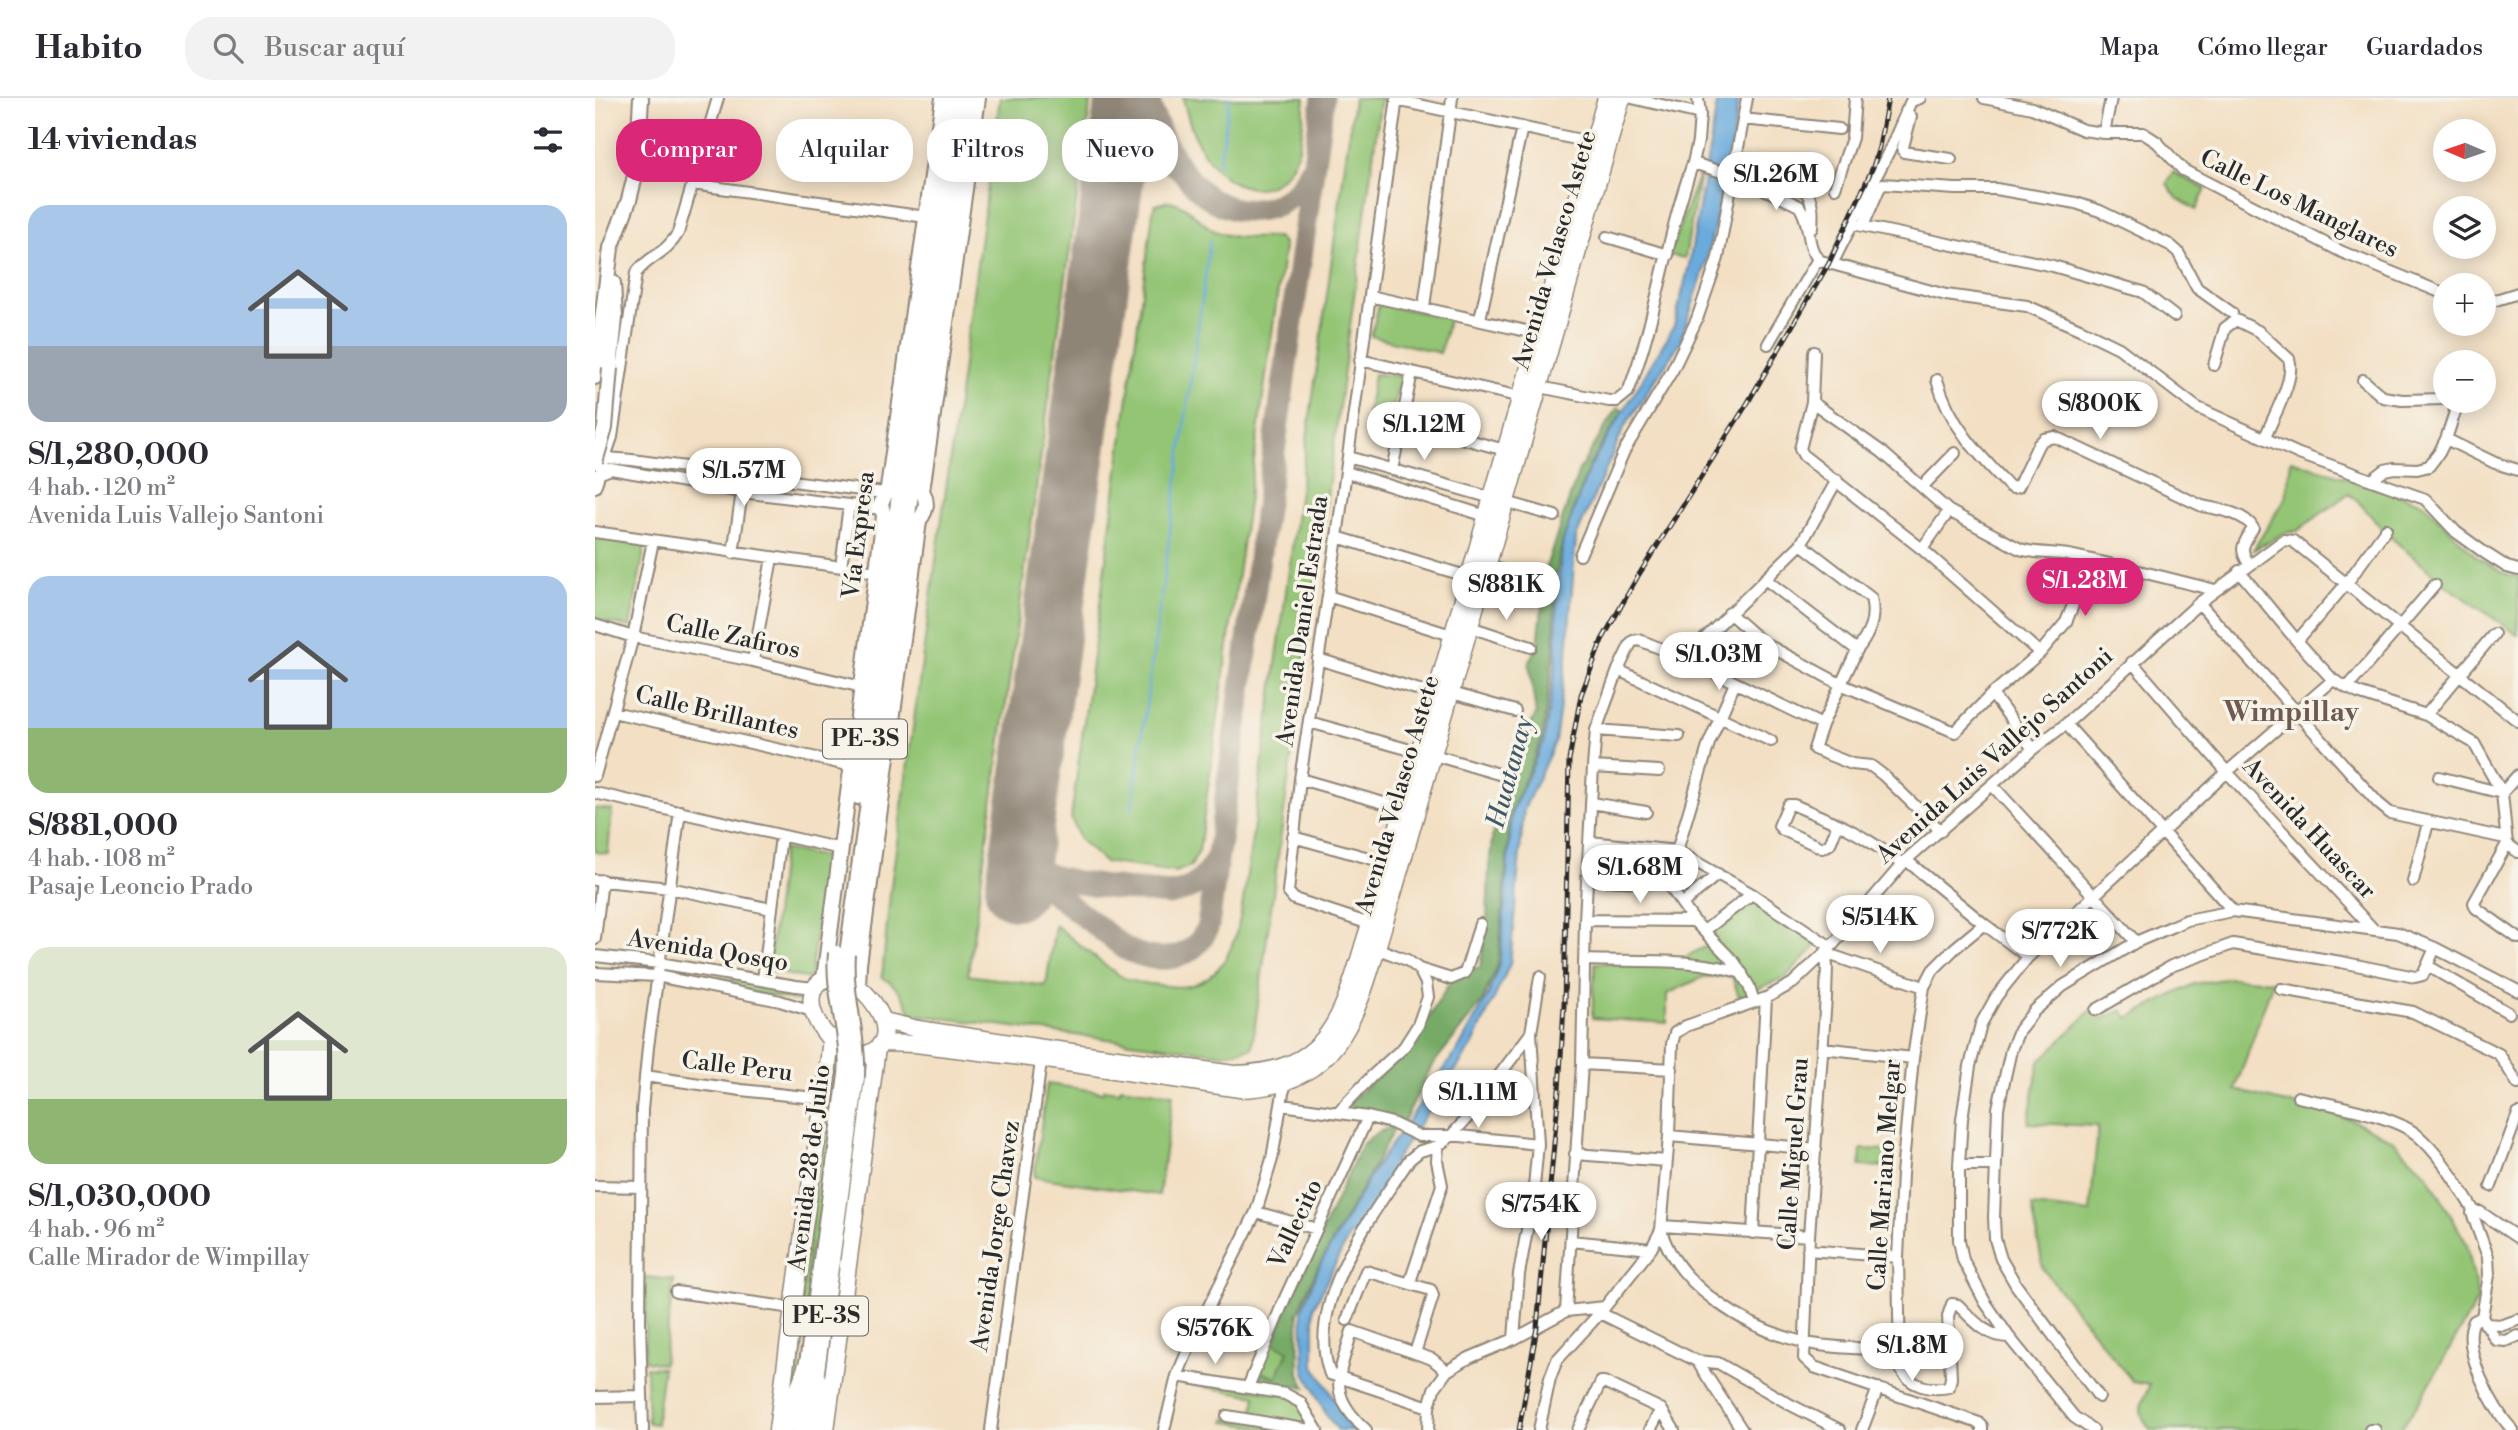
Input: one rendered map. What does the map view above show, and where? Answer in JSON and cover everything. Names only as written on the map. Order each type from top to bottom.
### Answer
[{"type":"highway","name":"Avenida Velasco Astete","points":[[1445,696],[1451,635],[1486,516],[1499,500],[1540,387],[1546,335],[1606,98]]},
{"type":"highway","name":"Avenida Velasco Astete","points":[[1287,1074],[1338,1020],[1376,926],[1426,753],[1470,627],[1488,566],[1505,450],[1521,397],[1546,335],[1622,98]]},
{"type":"highway","name":"Avenida Velasco Astete","points":[[879,1046],[915,1044],[1042,1054],[1234,1074],[1307,1074],[1325,1059],[1353,1019],[1376,948],[1376,926],[1387,863],[1401,808],[1426,753]]},
{"type":"highway","points":[[836,976],[844,977],[858,986],[884,1021],[884,1036],[879,1046],[871,1053],[855,1056],[844,1051],[831,1037],[812,1011],[810,1003],[820,983],[836,976]]},
{"type":"highway","name":"Avenida Velasco Astete","points":[[884,1021],[1042,1054]]},
{"type":"highway","points":[[777,1430],[831,1037]]},
{"type":"highway","name":"Avenida 28 de Julio","points":[[826,1430],[879,1046]]},
{"type":"highway","points":[[784,1430],[808,1362]]},
{"type":"highway","points":[[817,1378],[819,1430]]},
{"type":"main road","points":[[595,446],[608,321],[611,248],[629,200],[637,168],[641,98]]},
{"type":"main road","points":[[600,468],[605,428],[603,371],[597,343],[610,278],[639,192],[648,133],[649,98]]},
{"type":"main road","name":"Vía Expresa","points":[[940,119],[943,98]]},
{"type":"main road","name":"Vía Expresa","points":[[953,98],[955,119]]},
{"type":"main road","name":"Vía Expresa","points":[[959,119],[966,98]]},
{"type":"main road","name":"Vía Expresa","points":[[975,119],[978,98]]},
{"type":"main road","name":"Vía Expresa","points":[[901,488],[922,249],[931,182]]},
{"type":"main road","name":"Vía Expresa","points":[[842,954],[901,488],[948,182]]},
{"type":"main road","name":"Vía Expresa","points":[[901,488],[957,253],[967,182]]},
{"type":"main road","points":[[922,249],[935,278],[957,253]]},
{"type":"main road","points":[[897,520],[923,516],[926,504],[901,488]]},
{"type":"main road","name":"Vía Expresa","points":[[820,983],[841,849],[877,572],[897,520]]},
{"type":"main road","name":"Vía Expresa","points":[[858,986],[897,520]]},
{"type":"main road","name":"Avenida 28 de Julio","points":[[809,1430],[856,1035],[842,954]]},
{"type":"main road","name":"Avenida 28 de Julio","points":[[798,1430],[852,1076]]},
{"type":"street","points":[[595,486],[618,404],[636,273],[665,251],[678,233],[718,98]]},
{"type":"street","points":[[1424,307],[1452,98]]},
{"type":"street","points":[[1632,98],[1700,114]]},
{"type":"street","points":[[1540,387],[1609,401],[1624,397],[1632,382],[1668,255],[1682,193],[1696,164],[1700,114],[1698,98]]},
{"type":"street","points":[[1580,555],[1624,451],[1672,371],[1697,319],[1718,258],[1747,98]]},
{"type":"street","points":[[1835,188],[1851,138],[1855,98]]},
{"type":"street","name":"Calle Los Manglares","points":[[1984,98],[2032,108],[2083,130],[2143,133],[2157,142],[2183,170],[2342,252],[2433,290]]},
{"type":"street","points":[[2104,133],[2111,98]]},
{"type":"street","points":[[1397,99],[1594,143]]},
{"type":"street","name":"Avenida Daniel Estrada","points":[[1376,926],[1294,899],[1288,892],[1300,779],[1337,537],[1397,99]]},
{"type":"street","points":[[1912,103],[1904,152],[1951,159]]},
{"type":"street","points":[[1858,225],[1912,103]]},
{"type":"street","points":[[1743,119],[1839,129]]},
{"type":"street","points":[[1480,319],[1522,127]]},
{"type":"street","points":[[1696,164],[1734,177],[1750,175],[1771,183],[1799,188],[1807,193],[1813,210],[1815,255],[1768,344]]},
{"type":"street","points":[[692,184],[926,217]]},
{"type":"street","points":[[1832,264],[1883,184],[1996,189],[2076,203],[2100,211],[2170,245],[2178,252],[2197,288],[2232,313]]},
{"type":"street","points":[[1858,225],[2053,266],[2143,292],[2173,316]]},
{"type":"street","points":[[1607,237],[1668,255]]},
{"type":"street","points":[[1815,255],[1832,264],[1946,295],[2027,306],[2119,348],[2196,407],[2298,454],[2425,499],[2456,532],[2496,560],[2518,570]]},
{"type":"street","points":[[2496,300],[2518,293]]},
{"type":"street","points":[[1370,296],[1546,335]]},
{"type":"street","points":[[2214,365],[2225,328],[2236,320],[2258,331],[2289,359],[2291,369],[2265,438]]},
{"type":"street","points":[[1814,352],[1812,402],[1800,449],[1804,456],[1921,549],[2040,653]]},
{"type":"street","points":[[1360,360],[1521,397]]},
{"type":"street","points":[[1392,470],[1412,372]]},
{"type":"street","points":[[1937,380],[1958,429],[2009,486],[2018,486],[2038,445],[2044,439],[2055,437],[2202,506],[2221,509],[2248,521],[2253,528],[2242,547],[2242,554],[2249,564]]},
{"type":"street","points":[[2363,380],[2383,397],[2402,400],[2433,399]]},
{"type":"street","points":[[1812,402],[1882,452],[1949,511],[2020,549],[2092,560],[2215,590]]},
{"type":"street","points":[[595,403],[618,404]]},
{"type":"street","points":[[2372,480],[2385,470],[2393,468],[2417,469],[2429,466],[2446,439],[2455,413]]},
{"type":"street","points":[[1402,422],[1505,450]]},
{"type":"street","points":[[2446,439],[2495,463],[2518,470]]},
{"type":"street","points":[[1922,487],[1955,453]]},
{"type":"street","points":[[1348,457],[1555,516]]},
{"type":"street","points":[[600,468],[730,473],[901,488]]},
{"type":"street","points":[[600,468],[727,490],[849,505],[897,520]]},
{"type":"street","points":[[1346,472],[1486,516]]},
{"type":"street","points":[[727,490],[730,473]]},
{"type":"street","points":[[1685,658],[1801,544],[1837,480]]},
{"type":"street","points":[[733,553],[742,492]]},
{"type":"street","points":[[841,567],[849,505]]},
{"type":"street","points":[[1921,549],[1949,511]]},
{"type":"street","points":[[2297,641],[2347,583],[2386,529]]},
{"type":"street","points":[[595,532],[877,572]]},
{"type":"street","points":[[1337,537],[1468,577]]},
{"type":"street","name":"Avenida Luis Vallejo Santoni","points":[[1539,1430],[1553,1367],[1557,1360],[1603,1310],[1651,1248],[1662,1228],[1672,1044],[1679,1030],[1766,998],[1793,983],[1828,950],[1904,862],[2033,749],[2066,724],[2199,603],[2284,540],[2289,539],[2347,583]]},
{"type":"street","points":[[595,776],[633,637],[653,541]]},
{"type":"street","points":[[1801,544],[1871,598],[1873,610],[1870,630],[1840,684],[1814,748],[1832,758],[1871,766],[1941,831]]},
{"type":"street","points":[[753,661],[772,558]]},
{"type":"street","points":[[1729,613],[1762,642],[1840,684],[1952,732],[1958,730],[1992,695],[2040,653],[2066,622],[2092,560]]},
{"type":"street","points":[[1488,566],[1538,581]]},
{"type":"street","points":[[2239,571],[2333,680],[2347,688],[2426,715],[2474,743],[2502,793],[2506,841],[2474,902],[2476,908],[2518,938]]},
{"type":"street","points":[[1765,579],[1857,650]]},
{"type":"street","points":[[2347,583],[2518,721]]},
{"type":"street","points":[[2347,688],[2435,585]]},
{"type":"street","points":[[1328,596],[1451,635]]},
{"type":"street","points":[[2199,603],[2390,813],[2506,841],[2518,852]]},
{"type":"street","name":"Calle Zafiros","points":[[595,625],[633,637],[753,661],[862,687]]},
{"type":"street","points":[[1470,627],[1531,647]]},
{"type":"street","points":[[2426,715],[2494,634]]},
{"type":"street","points":[[1566,1311],[1582,1064],[1585,920],[1596,730],[1618,670],[1631,643],[1636,640],[1685,658],[1822,724]]},
{"type":"street","points":[[1318,659],[1445,696],[1515,711]]},
{"type":"street","name":"Avenida Huascar","points":[[2132,662],[2227,772],[2373,929]]},
{"type":"street","points":[[1618,670],[1771,741]]},
{"type":"street","points":[[2093,1430],[2074,1417],[2009,1337],[1985,1302],[1963,1259],[1959,1240],[1959,1165],[1970,1066],[1981,1024],[1996,998],[2028,957],[2227,772],[2333,680]]},
{"type":"street","points":[[1735,683],[1709,743],[1674,850],[1668,884],[1694,920],[1742,973],[1754,1002]]},
{"type":"street","points":[[1992,695],[2033,749]]},
{"type":"street","name":"Calle Brillantes","points":[[613,712],[852,766]]},
{"type":"street","points":[[1309,722],[1502,775]]},
{"type":"street","points":[[2066,724],[2233,911]]},
{"type":"street","points":[[1596,730],[1679,736]]},
{"type":"street","points":[[1593,767],[1659,771]]},
{"type":"street","points":[[2502,793],[2518,775]]},
{"type":"street","points":[[2439,777],[2502,793]]},
{"type":"street","points":[[1300,779],[1401,808]]},
{"type":"street","points":[[1992,785],[2136,943]]},
{"type":"street","points":[[595,793],[841,849]]},
{"type":"street","points":[[1591,803],[1647,812]]},
{"type":"street","points":[[1838,824],[1830,844],[1822,848],[1779,826],[1791,804],[1838,824],[1867,838],[1904,862],[2028,957]]},
{"type":"street","points":[[643,1430],[641,1187],[645,1076],[680,811]]},
{"type":"street","points":[[2413,881],[2428,823]]},
{"type":"street","points":[[763,980],[781,836]]},
{"type":"street","points":[[1293,837],[1387,863]]},
{"type":"street","points":[[1590,842],[1674,850],[1752,894],[1828,950],[1924,987]]},
{"type":"street","points":[[1682,904],[1718,874]]},
{"type":"street","points":[[1588,879],[1668,884]]},
{"type":"street","points":[[595,939],[599,880],[669,888],[772,909]]},
{"type":"street","points":[[1704,931],[1752,894]]},
{"type":"street","points":[[2099,1397],[2015,1285],[2001,1259],[1994,1228],[1997,1108],[2011,1050],[2019,1030],[2034,1011],[2063,986],[2136,943],[2187,920],[2233,911],[2398,933],[2517,986]]},
{"type":"street","points":[[1585,920],[1694,920]]},
{"type":"street","points":[[1419,970],[1451,979],[1465,974],[1480,924]]},
{"type":"street","name":"Calle Mariano Melgar","points":[[1983,924],[1933,970],[1924,987],[1913,1058],[1902,1174],[1898,1256],[1900,1368],[1905,1376],[1923,1388],[1945,1388],[1951,1383],[1948,1316],[1952,1304],[1958,1305],[1990,1334],[2009,1337]]},
{"type":"street","points":[[2096,1010],[2171,965],[2233,944],[2416,977],[2423,975],[2435,948]]},
{"type":"street","points":[[1338,1112],[1404,1047],[1418,1025],[1428,997],[1426,983],[1419,970],[1407,960],[1376,948]]},
{"type":"street","name":"Calle Miguel Grau","points":[[1828,950],[1808,1250],[1804,1358],[1814,1367],[1878,1388]]},
{"type":"street","name":"Avenida Qosqo","points":[[595,956],[659,962],[763,980],[820,983]]},
{"type":"street","points":[[1584,960],[1708,965],[1742,973]]},
{"type":"street","points":[[2428,966],[2509,1013]]},
{"type":"street","name":"Avenida Qosqo","points":[[595,973],[657,976],[780,1001],[812,1011]]},
{"type":"street","points":[[1514,1339],[1518,1284],[1533,1197],[1538,1144],[1531,1033],[1540,977]]},
{"type":"street","points":[[2281,989],[2413,1012],[2499,1054],[2518,1084]]},
{"type":"street","points":[[1753,1233],[1766,998]]},
{"type":"street","points":[[1429,1407],[1339,1378],[1329,1372],[1325,1357],[1325,1332],[1331,1301],[1362,1230],[1409,1160],[1420,1151],[1438,1146],[1451,1136],[1531,1033]]},
{"type":"street","points":[[1822,1048],[1913,1058]]},
{"type":"street","name":"Avenida Jorge Chavez","points":[[991,1430],[1042,1054]]},
{"type":"street","points":[[1582,1064],[1672,1069]]},
{"type":"street","points":[[1164,1430],[1177,1376],[1193,1338],[1256,1212],[1272,1159],[1287,1074]]},
{"type":"street","name":"Calle Peru","points":[[645,1076],[824,1099]]},
{"type":"street","points":[[2298,1097],[2381,1118],[2414,1133],[2443,1162],[2474,1211],[2518,1238]]},
{"type":"street","points":[[1282,1105],[1368,1117],[1392,1123],[1419,1136],[1451,1136],[1538,1144]]},
{"type":"street","points":[[2491,1186],[2518,1114]]},
{"type":"street","name":"Vallecito","points":[[1248,1387],[1368,1117]]},
{"type":"street","points":[[1669,1136],[1816,1149]]},
{"type":"street","points":[[1410,1282],[1442,1185],[1437,1161],[1438,1146]]},
{"type":"street","points":[[1576,1154],[1667,1161]]},
{"type":"street","points":[[1959,1165],[1995,1165]]},
{"type":"street","points":[[595,1186],[641,1187]]},
{"type":"street","points":[[2474,1211],[2472,1216],[2488,1257],[2489,1275],[2483,1321],[2496,1340],[2506,1341],[2518,1336]]},
{"type":"street","points":[[1256,1212],[1317,1229]]},
{"type":"street","points":[[1809,1236],[1662,1228],[1665,1242],[1679,1266],[1707,1294],[1755,1327],[1804,1342],[1899,1350]]},
{"type":"street","points":[[1571,1241],[1651,1248]]},
{"type":"street","points":[[1808,1250],[1898,1256]]},
{"type":"street","points":[[1347,1320],[1366,1270],[1431,1290],[1433,1294],[1415,1353]]},
{"type":"street","points":[[676,1292],[793,1308]]},
{"type":"street","points":[[1428,1430],[1429,1407],[1434,1389],[1447,1371],[1469,1357],[1514,1339],[1566,1311],[1603,1310],[1697,1361],[1718,1363],[1840,1430]]},
{"type":"street","points":[[2513,1430],[2497,1408],[2475,1363],[2471,1348],[2471,1327],[2474,1321],[2503,1325],[2518,1320]]},
{"type":"street","points":[[1366,1430],[1343,1405],[1339,1378],[1352,1331],[1432,1359],[1447,1371]]},
{"type":"street","points":[[1697,1361],[1742,1430]]},
{"type":"street","points":[[1177,1376],[1285,1394],[1300,1402],[1317,1430]]},
{"type":"street","points":[[1578,1430],[1601,1382],[1661,1409],[1672,1429]]},
{"type":"street","points":[[1861,1430],[1878,1388],[1979,1423],[1982,1430]]},
{"type":"street","points":[[595,1397],[642,1396]]},
{"type":"street","points":[[1650,1430],[1661,1409]]},
{"type":"street","points":[[1227,1416],[1310,1430]]},
{"type":"street","points":[[2370,1430],[2375,1430]]},
{"type":"green space","points":[[1000,98],[1091,98],[1088,119],[1062,119],[1062,182],[1079,182],[968,975],[1046,986],[1055,925],[1124,978],[1145,984],[1182,987],[1203,980],[1215,972],[1231,948],[1240,918],[1354,98],[1381,98],[1252,1048],[1224,1054],[911,1014],[900,993],[882,977],[890,893],[988,182],[1048,182],[1048,119],[997,119]]},
{"type":"green space","points":[[1183,98],[1305,98],[1300,143],[1287,172],[1266,187],[1253,188],[1229,179],[1217,170],[1198,144]]},
{"type":"green space","points":[[1700,172],[1685,258],[1669,255]]},
{"type":"green space","points":[[2173,172],[2206,189],[2196,210],[2177,198],[2167,184]]},
{"type":"green space","points":[[1168,201],[1181,205],[1215,231],[1238,237],[1277,237],[1284,248],[1199,851],[1191,866],[1175,872],[1104,862],[1080,840],[1071,818],[1153,212],[1155,205]]},
{"type":"green space","points":[[1379,304],[1449,318],[1440,353],[1371,336]]},
{"type":"green space","points":[[1374,374],[1400,376],[1391,419],[1367,414]]},
{"type":"green space","points":[[1618,407],[1623,411],[1590,464],[1562,542],[1555,581],[1554,652],[1542,740],[1511,811],[1498,964],[1482,1002],[1431,1067],[1404,1121],[1354,1109],[1348,1104],[1398,1060],[1423,1027],[1459,967],[1480,968],[1487,920],[1495,813],[1510,769],[1536,714],[1529,663],[1538,646],[1546,567],[1579,470]]},
{"type":"green space","points":[[2291,460],[2423,503],[2477,557],[2506,574],[2518,577],[2518,635],[2443,583],[2386,533],[2356,499],[2348,494],[2297,531],[2285,533],[2253,550],[2286,497]]},
{"type":"green space","points":[[595,538],[645,545],[630,627],[595,619]]},
{"type":"green space","points":[[595,808],[612,810],[608,854],[595,852]]},
{"type":"green space","points":[[783,849],[826,857],[810,979],[768,971]]},
{"type":"green space","points":[[1754,899],[1820,942],[1786,977],[1739,997],[1732,976],[1703,977],[1667,994],[1667,1023],[1592,1018],[1595,963],[1677,961],[1713,943],[1711,931]]},
{"type":"green space","points":[[669,968],[804,993],[803,1002],[664,976]]},
{"type":"green space","points":[[2230,978],[2273,981],[2235,1090],[2350,1119],[2391,1139],[2428,1175],[2467,1244],[2478,1299],[2418,1404],[2399,1430],[2150,1430],[2141,1408],[2150,1385],[2133,1382],[2043,1269],[2032,1206],[2090,1213],[2098,1126],[2028,1123],[2039,1062],[2091,1010],[2102,1019],[2122,1010],[2128,1018],[2194,984]]},
{"type":"green space","points":[[832,1071],[841,1073],[791,1430],[783,1430]]},
{"type":"green space","points":[[1047,1084],[1103,1092],[1104,1089],[1120,1091],[1121,1087],[1173,1094],[1159,1195],[1034,1177]]},
{"type":"green space","points":[[1396,1126],[1314,1275],[1298,1313],[1299,1374],[1306,1388],[1258,1381],[1255,1379],[1259,1371],[1276,1378],[1288,1351],[1272,1342],[1361,1145],[1378,1132]]},
{"type":"green space","points":[[1861,1149],[1890,1150],[1889,1167],[1860,1166]]},
{"type":"green space","points":[[645,1277],[674,1280],[663,1364],[645,1361]]},
{"type":"green space","points":[[1272,1342],[1289,1351],[1276,1379],[1259,1371]]},
{"type":"green space","points":[[646,1367],[663,1368],[656,1424],[648,1423]]},
{"type":"green space","points":[[1185,1377],[1301,1398],[1312,1430],[1277,1430],[1225,1422],[1226,1418],[1251,1421],[1256,1396],[1183,1383]]},
{"type":"water","points":[[1718,98],[1739,98],[1729,163],[1705,267],[1680,342],[1624,428],[1576,537],[1567,655],[1555,742],[1524,809],[1510,964],[1473,1044],[1373,1193],[1314,1307],[1314,1366],[1338,1404],[1361,1430],[1338,1430],[1327,1416],[1304,1370],[1302,1310],[1320,1265],[1375,1168],[1459,1048],[1488,995],[1500,962],[1512,811],[1544,741],[1556,661],[1557,593],[1563,541],[1589,469],[1674,326],[1689,265]]},
{"type":"waterway","points":[[1219,165],[1229,98]]},
{"type":"waterway","points":[[1132,808],[1210,241]]},
{"type":"waterway","name":"Huatanay","points":[[1353,1227],[1387,1171]]},
{"type":"taxiway","points":[[1148,98],[1163,139],[1175,160],[1204,194],[1223,205],[1244,210],[1274,206],[1293,194],[1310,170]]},
{"type":"taxiway","points":[[1024,827],[1023,842],[1031,864],[1040,871],[1074,882],[1168,894],[1185,890],[1199,882],[1218,855],[1323,98]]},
{"type":"taxiway","points":[[1111,199],[1121,176],[1137,162],[1156,159],[1179,168]]},
{"type":"taxiway","points":[[1038,874],[1045,886],[1126,949],[1162,958],[1184,953],[1202,938],[1208,926],[1217,861]]},
{"type":"runway","points":[[1015,890],[1125,98]]},
{"type":"railway","points":[[1519,1430],[1537,1327],[1559,1090],[1564,1005],[1569,760],[1581,695],[1602,640],[1638,576],[1747,404],[1829,263],[1873,167],[1888,98]]},
{"type":"district","name":"Wimpillay","points":[[2291,712]]}]
